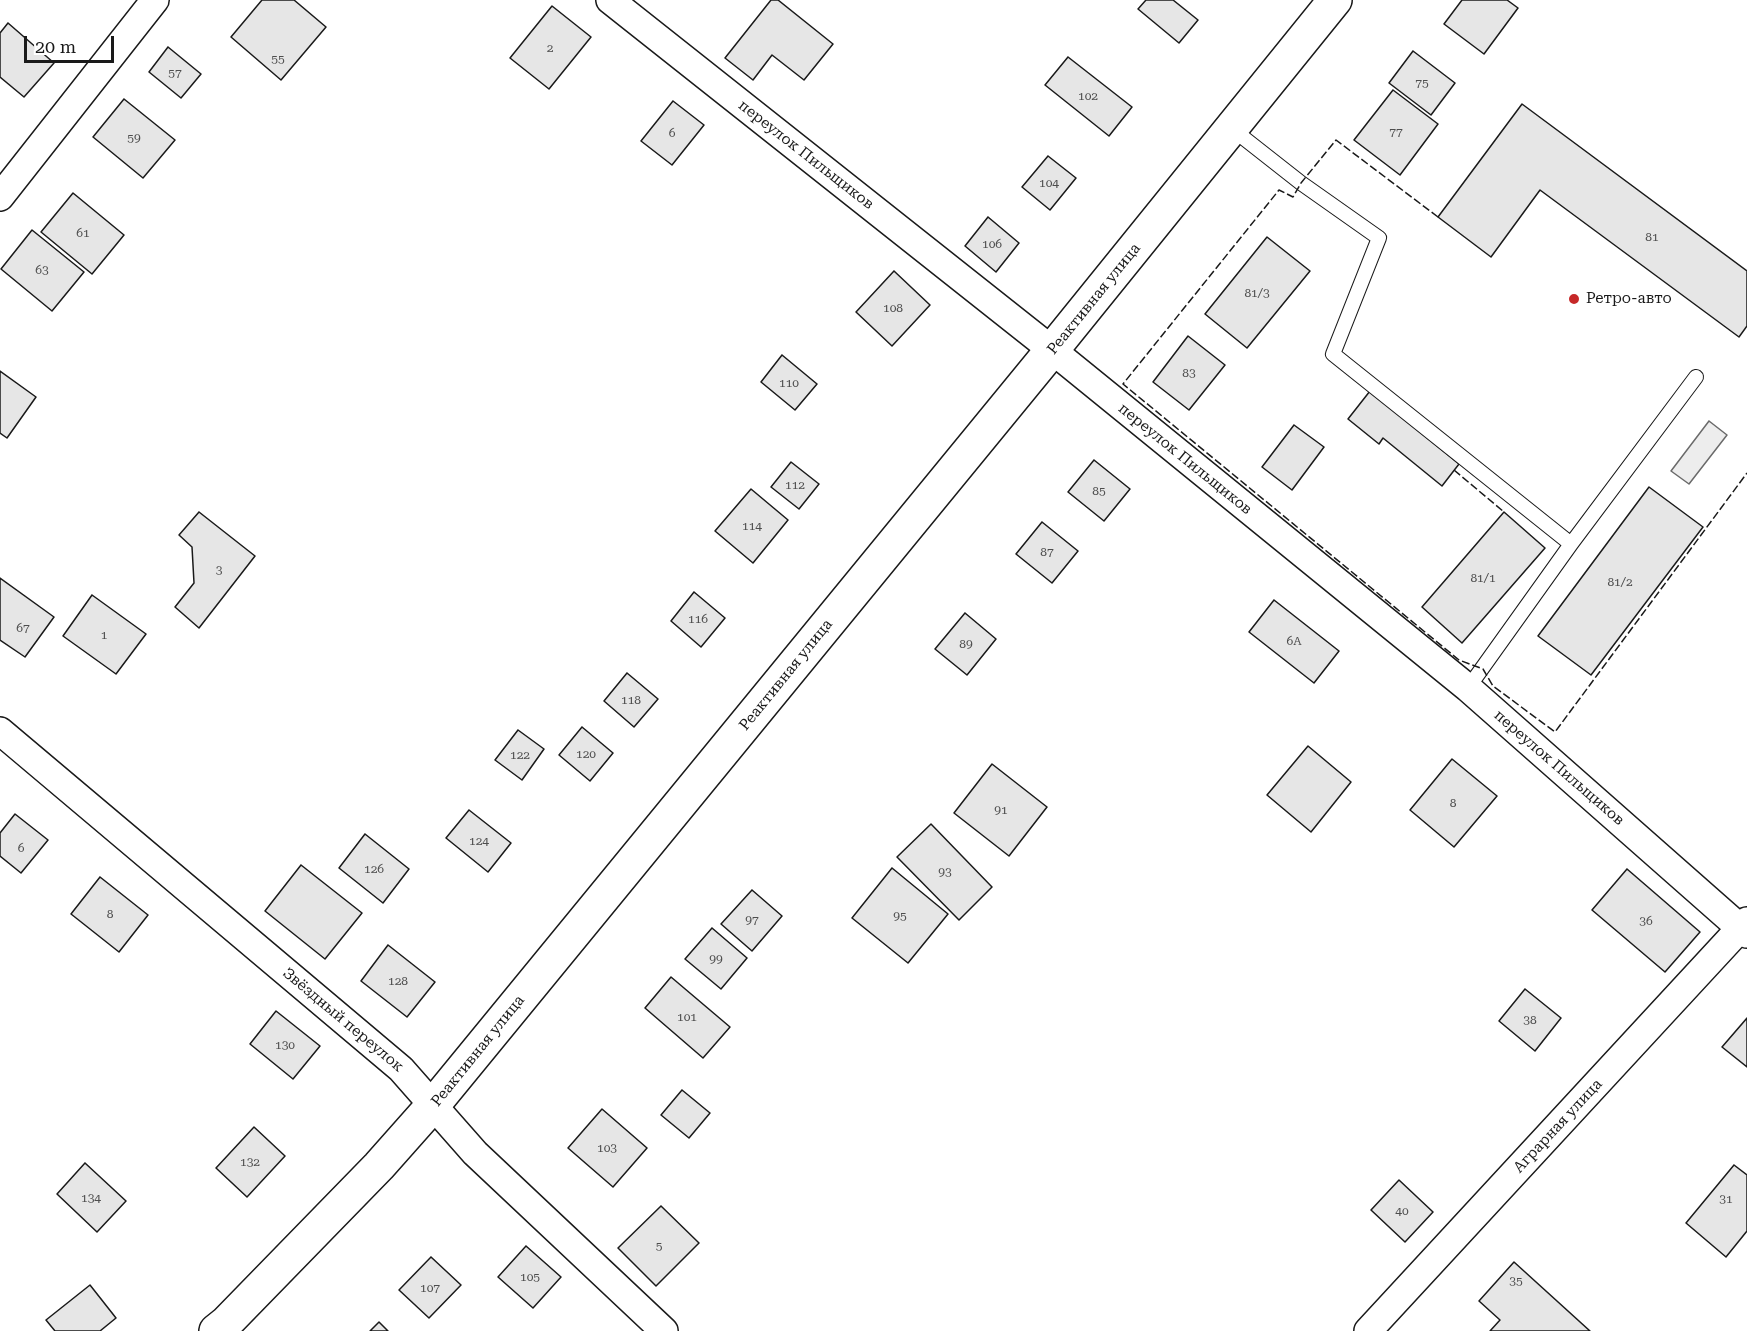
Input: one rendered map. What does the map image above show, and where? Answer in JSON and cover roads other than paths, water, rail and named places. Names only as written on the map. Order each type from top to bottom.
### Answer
[{"type":"main road","name":"Реактивная улица","points":[[216,1331],[379,1166],[434,1104],[1052,350],[1335,0]]},
{"type":"street","points":[[0,197],[155,0]]},
{"type":"street","name":"переулок Пильщиков","points":[[610,0],[1052,350],[1468,688],[1745,927]]},
{"type":"street","name":"Звёздный переулок","points":[[0,731],[401,1069],[475,1153],[664,1331]]},
{"type":"street","name":"Аграрная улица","points":[[1368,1331],[1745,927]]},
{"type":"lane","points":[[1232,128],[1302,183],[1379,238],[1333,354],[1571,544]]},
{"type":"lane","points":[[1468,688],[1571,544],[1696,377]]},
{"type":"place","name":"Ретро-авто","points":[[1574,299]]}]
